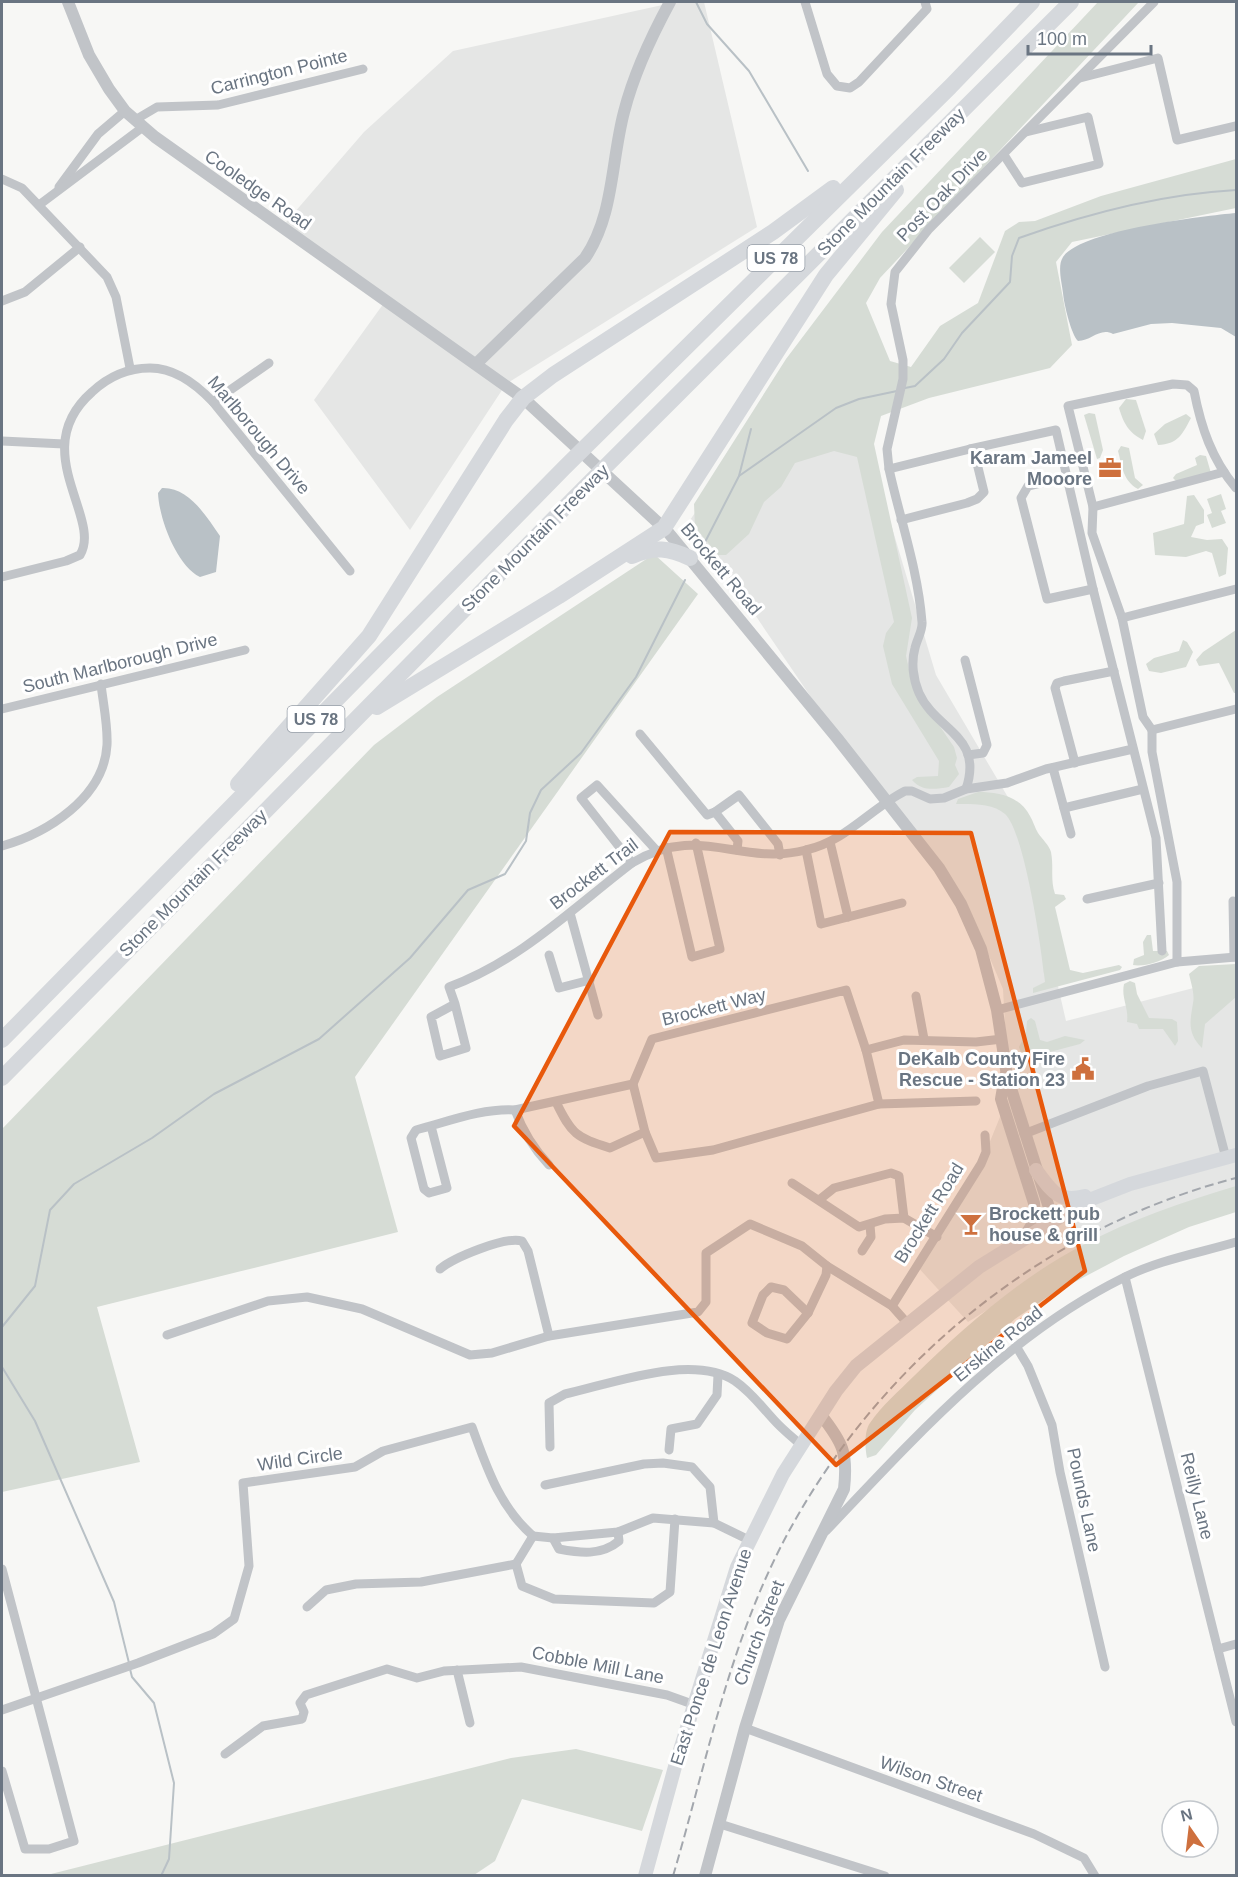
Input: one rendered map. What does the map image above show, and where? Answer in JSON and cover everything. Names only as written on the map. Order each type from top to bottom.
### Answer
[{"type":"highway","name":"Stone Mountain Freeway","points":[[2,1040],[602,429],[950,87],[1032,2]]},
{"type":"highway","name":"Stone Mountain Freeway","points":[[2,1078],[582,490],[1071,2]]},
{"type":"highway","points":[[68,971],[357,651],[379,622],[506,420],[523,398],[822,198],[950,87]]},
{"type":"highway","points":[[351,724],[598,571],[663,528],[826,275],[970,102]]},
{"type":"highway","points":[[598,571],[652,549],[674,550],[690,558]]},
{"type":"main road","name":"East Ponce de Leon Avenue","points":[[645,1875],[676,1762],[722,1613],[749,1540],[801,1445],[856,1366],[979,1267],[1053,1220],[1107,1192],[1231,1157]]},
{"type":"main road","points":[[1036,1170],[1057,1195],[1069,1200],[1107,1192]]},
{"type":"street","name":"Cooledge Road","points":[[68,2],[89,55],[125,111],[191,166],[477,364]]},
{"type":"street","points":[[477,364],[585,258],[594,245],[604,219],[623,113],[634,75],[670,2]]},
{"type":"street","points":[[805,2],[827,74],[837,86],[850,88],[859,82],[927,9],[925,2]]},
{"type":"street","name":"Post Oak Drive","points":[[968,755],[960,738],[925,703],[913,673],[914,650],[922,625],[918,591],[889,469],[887,449],[901,396],[903,379],[903,360],[891,304],[896,272],[929,229],[1154,2]]},
{"type":"street","points":[[1080,78],[1158,58],[1178,140],[1236,126]]},
{"type":"street","name":"Carrington Pointe","points":[[57,189],[81,175],[157,107],[218,105],[363,69]]},
{"type":"street","points":[[39,205],[57,189],[98,134],[125,111]]},
{"type":"street","name":"Post Oak Drive","points":[[1004,155],[1022,183],[1099,165],[1088,117],[1026,132]]},
{"type":"street","points":[[2,179],[22,188],[107,277],[116,297],[130,368],[100,385],[80,402],[70,423],[64,444],[71,488],[86,539],[80,555],[66,561],[2,577]]},
{"type":"street","points":[[2,301],[25,292],[80,247]]},
{"type":"street","points":[[213,402],[269,363]]},
{"type":"street","name":"Brockett Road","points":[[477,364],[523,398],[663,528],[690,558],[939,868],[961,904],[981,949],[997,1010],[1006,1068],[1024,1134],[1053,1220]]},
{"type":"street","name":"Marlborough Drive","points":[[130,368],[154,368],[173,373],[196,384],[350,571]]},
{"type":"street","points":[[1177,962],[1177,882],[1152,752],[1152,730],[1143,717],[1122,618],[1092,533],[1093,507],[1068,406],[1173,384],[1187,385],[1194,391],[1208,445],[1236,488]]},
{"type":"street","points":[[889,469],[1056,429],[1093,590],[1156,838],[1162,951]]},
{"type":"street","points":[[2,441],[64,444]]},
{"type":"street","points":[[901,520],[967,503],[983,495],[974,451],[970,449]]},
{"type":"street","points":[[1093,507],[1224,472]]},
{"type":"street","points":[[1066,477],[1028,486],[1021,498],[1047,600],[1093,590]]},
{"type":"street","points":[[1122,618],[1236,589]]},
{"type":"street","name":"South Marlborough Drive","points":[[2,709],[246,650]]},
{"type":"street","points":[[965,660],[987,745],[983,753],[968,755],[970,775],[966,789]]},
{"type":"street","points":[[1075,763],[1055,688],[1057,683],[1114,670]]},
{"type":"street","points":[[2,846],[30,836],[57,821],[94,783],[107,745],[101,684]]},
{"type":"street","points":[[1152,730],[1236,709]]},
{"type":"street","points":[[640,734],[707,815],[716,812],[739,795],[778,844],[780,855]]},
{"type":"street","points":[[887,802],[909,790],[936,799],[950,797],[966,789],[1007,783],[1053,768],[1133,749]]},
{"type":"street","points":[[1053,768],[1071,834]]},
{"type":"street","points":[[632,863],[581,798],[597,785],[661,848],[692,957],[720,949],[696,843]]},
{"type":"street","points":[[1064,808],[1143,789]]},
{"type":"street","name":"Brockett Trail","points":[[455,1004],[431,1017],[440,1056],[466,1048],[455,1004],[449,987],[478,976],[512,956],[632,863],[661,848],[696,843],[780,855],[806,850],[843,836],[887,802]]},
{"type":"street","points":[[716,812],[738,840],[737,850]]},
{"type":"street","points":[[830,842],[848,917]]},
{"type":"street","points":[[806,850],[821,924],[903,903]]},
{"type":"street","points":[[1087,899],[1159,883]]},
{"type":"street","points":[[997,1010],[1177,962],[1235,957],[1233,902]]},
{"type":"street","points":[[570,913],[598,1015]]},
{"type":"street","points":[[549,955],[559,988],[590,980]]},
{"type":"street","name":"Brockett Way","points":[[633,1084],[652,1039],[846,990],[866,1050],[879,1104]]},
{"type":"street","points":[[916,996],[924,1039]]},
{"type":"street","points":[[866,1050],[904,1040],[976,1042],[1002,1039]]},
{"type":"street","points":[[1006,1068],[1001,1099],[1034,1203],[1035,1220],[1023,1239]]},
{"type":"street","points":[[1024,1134],[1139,1089],[1203,1071],[1231,1157]]},
{"type":"street","points":[[432,1126],[447,1188],[429,1193],[424,1189],[411,1138],[416,1130],[499,1109],[515,1110],[633,1084],[645,1132],[656,1158],[712,1150],[879,1104],[976,1101]]},
{"type":"street","points":[[556,1102],[567,1125],[581,1138],[610,1148],[645,1132]]},
{"type":"street","points":[[515,1110],[522,1129],[535,1151],[549,1165]]},
{"type":"street","name":"Brockett Road","points":[[892,1306],[981,1164],[986,1152],[985,1135]]},
{"type":"street","points":[[819,1200],[834,1188],[891,1173],[899,1176],[904,1218]]},
{"type":"street","points":[[792,1183],[859,1227],[885,1219],[904,1218],[937,1237]]},
{"type":"street","points":[[167,1335],[268,1301],[307,1297],[362,1309],[470,1355],[492,1353],[549,1336],[698,1312],[706,1302],[706,1253],[750,1224],[802,1246],[827,1266],[892,1306],[907,1323]]},
{"type":"street","points":[[862,1251],[871,1237],[870,1225]]},
{"type":"street","points":[[440,1269],[448,1262],[508,1240],[522,1241],[528,1251],[549,1336]]},
{"type":"street","name":"Erskine Road","points":[[822,1535],[928,1425],[1016,1346],[1081,1300],[1125,1277],[1152,1266],[1236,1242]]},
{"type":"street","points":[[808,1313],[784,1290],[771,1287],[763,1295],[752,1323],[767,1333],[787,1339],[808,1313],[826,1275],[827,1266]]},
{"type":"street","name":"Reilly Lane","points":[[1125,1277],[1236,1722]]},
{"type":"street","name":"Pounds Lane","points":[[1016,1346],[1028,1366],[1052,1425],[1060,1472],[1105,1667]]},
{"type":"street","points":[[550,1447],[549,1403],[565,1394],[678,1369],[718,1375],[733,1380],[751,1394],[801,1445]]},
{"type":"street","points":[[669,1450],[671,1429],[683,1424],[697,1424],[717,1395],[718,1375]]},
{"type":"street","name":"Church Street","points":[[705,1875],[745,1728],[780,1620],[844,1489],[847,1466],[843,1447],[821,1415]]},
{"type":"street","name":"Wild Circle","points":[[2,1710],[118,1671],[213,1634],[234,1619],[249,1566],[243,1483],[355,1467],[383,1451],[471,1426],[489,1474],[513,1519],[533,1536]]},
{"type":"street","points":[[546,1485],[644,1464],[663,1463],[692,1467],[710,1487],[714,1523]]},
{"type":"street","points":[[844,1489],[858,1498]]},
{"type":"street","points":[[675,1519],[670,1592],[654,1604],[554,1599],[522,1586],[516,1564],[533,1536],[553,1539],[618,1532],[653,1518],[675,1519],[714,1523],[749,1540]]},
{"type":"street","points":[[553,1539],[558,1549],[582,1553],[610,1548],[619,1540],[618,1532]]},
{"type":"street","points":[[308,1607],[326,1590],[344,1586],[421,1582],[516,1564]]},
{"type":"street","points":[[2,1569],[74,1841],[48,1849],[25,1849],[2,1772]]},
{"type":"street","points":[[1218,1649],[1236,1644]]},
{"type":"street","name":"Cobble Mill Lane","points":[[225,1754],[263,1726],[303,1719],[301,1699],[306,1695],[387,1669],[417,1678],[457,1670],[521,1667],[666,1695],[695,1705]]},
{"type":"street","points":[[457,1670],[470,1723]]},
{"type":"street","name":"Wilson Street","points":[[745,1728],[1035,1834],[1084,1858],[1095,1875]]},
{"type":"street","points":[[720,1824],[885,1875]]},
{"type":"highlighted area","points":[[670,832],[971,833],[1085,1271],[836,1465],[514,1126]]},
{"type":"shaded area","points":[[676,2],[704,2],[757,227],[506,384],[410,530],[314,400],[389,296],[281,228],[364,132],[453,51]]},
{"type":"shaded area","points":[[1098,2],[1139,2],[880,278],[866,303],[890,361],[911,367],[940,326],[978,303],[1005,231],[1019,222],[1035,221],[1101,196],[1236,159],[1236,208],[1072,242],[1056,262],[1072,345],[1050,368],[929,398],[881,416],[874,444],[912,618],[906,656],[913,687],[954,747],[957,758],[955,765],[959,774],[949,787],[925,788],[912,780],[917,777],[938,776],[939,761],[892,684],[883,646],[886,633],[894,622],[857,457],[834,451],[795,463],[781,487],[764,502],[749,534],[726,555],[718,555],[695,527],[694,504],[786,359],[882,232]]},
{"type":"shaded area","points":[[1236,213],[1236,337],[1221,328],[1172,323],[1151,324],[1113,334],[1104,332],[1078,341],[1066,311],[1060,270],[1063,257],[1074,247],[1093,239],[1144,226]]},
{"type":"shaded area","points":[[980,237],[995,252],[964,283],[949,268]]},
{"type":"shaded area","points":[[781,388],[867,444],[936,675],[1019,816],[1066,1021],[1236,977],[1236,1197],[1030,1283],[968,1322],[915,1264],[973,1183],[1009,1095],[1003,989],[967,904],[832,728],[734,584],[688,523]]},
{"type":"shaded area","points":[[1126,399],[1136,400],[1146,431],[1143,440],[1130,431],[1123,419],[1119,408]]},
{"type":"shaded area","points":[[1095,414],[1103,450],[1100,458],[1097,459],[1084,415]]},
{"type":"shaded area","points":[[1186,414],[1191,418],[1179,438],[1170,443],[1158,445],[1154,434],[1165,424]]},
{"type":"shaded area","points":[[1121,446],[1129,448],[1135,478],[1143,485],[1138,489],[1129,482],[1124,473],[1118,451]]},
{"type":"shaded area","points":[[1200,455],[1206,456],[1211,473],[1177,482],[1173,478],[1176,474],[1197,465],[1195,458]]},
{"type":"shaded area","points":[[162,488],[172,489],[189,497],[220,536],[216,572],[200,577],[191,571],[176,552],[165,527],[159,503],[158,493]]},
{"type":"shaded area","points":[[1221,494],[1226,509],[1221,511],[1226,523],[1212,528],[1207,515],[1212,513],[1207,499]]},
{"type":"shaded area","points":[[1194,495],[1204,510],[1204,523],[1196,526],[1191,537],[1207,540],[1222,539],[1228,548],[1226,574],[1219,577],[1212,553],[1206,551],[1186,557],[1155,555],[1153,533],[1184,524],[1187,496]]},
{"type":"shaded area","points":[[654,554],[698,594],[355,1077],[398,1232],[97,1307],[140,1462],[2,1492],[2,1129],[374,745],[437,697]]},
{"type":"shaded area","points":[[1236,630],[1236,693],[1234,693],[1219,663],[1199,666],[1196,660],[1203,652]]},
{"type":"shaded area","points":[[1183,640],[1193,652],[1186,667],[1161,673],[1149,671],[1146,664],[1154,658],[1179,651]]},
{"type":"shaded area","points":[[978,792],[1008,796],[1020,804],[1026,809],[1038,833],[1050,849],[1055,894],[1064,895],[1066,899],[1055,907],[1070,970],[1083,973],[1119,965],[1122,967],[1120,970],[1033,993],[1033,988],[1045,982],[1035,915],[1019,842],[1012,825],[1000,810],[975,804],[956,804],[958,799]]},
{"type":"shaded area","points":[[1147,935],[1151,935],[1153,951],[1167,951],[1169,955],[1152,963],[1133,965],[1134,959],[1144,955],[1143,942]]},
{"type":"shaded area","points":[[1236,964],[1236,997],[1205,1024],[1202,1048],[1197,1043],[1191,1027],[1194,996],[1189,974],[1199,966]]},
{"type":"shaded area","points":[[1130,981],[1135,983],[1137,994],[1149,1018],[1172,1019],[1177,1022],[1178,1041],[1175,1046],[1163,1029],[1139,1029],[1137,1024],[1127,1022],[1123,989],[1124,984]]},
{"type":"shaded area","points":[[1031,1018],[1035,1021],[1040,1040],[1047,1042],[1065,1036],[1085,1040],[1080,1044],[1031,1057],[1022,1055],[1019,1047],[1026,1033],[1027,1021]]},
{"type":"shaded area","points":[[1236,1186],[1236,1212],[1189,1227],[1124,1256],[1052,1294],[1015,1319],[915,1410],[876,1455],[867,1458],[865,1445],[867,1431],[880,1410],[953,1339],[1015,1288],[1060,1258],[1120,1227]]},
{"type":"shaded area","points":[[576,1749],[663,1770],[642,1831],[522,1799],[495,1861],[474,1875],[47,1875],[511,1758]]},
{"type":"waterway","points":[[696,2],[707,24],[749,71],[808,171]]},
{"type":"waterway","points":[[905,388],[915,386],[944,359],[962,333],[1010,282],[1012,256],[1019,238],[1126,206],[1181,196],[1236,190]]},
{"type":"waterway","points":[[704,544],[739,476],[836,408],[859,399],[897,391]]},
{"type":"waterway","points":[[739,476],[751,429]]},
{"type":"waterway","points":[[2,1327],[35,1286],[50,1210],[74,1184],[152,1138],[214,1094],[319,1039],[410,958],[468,890],[505,874],[526,841],[530,813],[541,790],[581,753],[636,677],[685,580]]},
{"type":"waterway","points":[[2,1367],[35,1421],[114,1602],[129,1663]]},
{"type":"waterway","points":[[130,1669],[132,1677],[154,1703],[174,1783],[169,1859],[161,1876]]},
{"type":"railway","points":[[673,1876],[721,1703],[743,1634],[792,1526],[836,1456],[888,1392],[947,1333],[1012,1282],[1082,1238],[1157,1204],[1236,1178]]},
{"type":"place","name":"Karam Jameel Mooore","points":[[1110,468]]},
{"type":"place","name":"DeKalb County Fire Rescue - Station 23","points":[[1083,1069]]},
{"type":"place","name":"Brockett pub house & grill","points":[[971,1224]]}]
